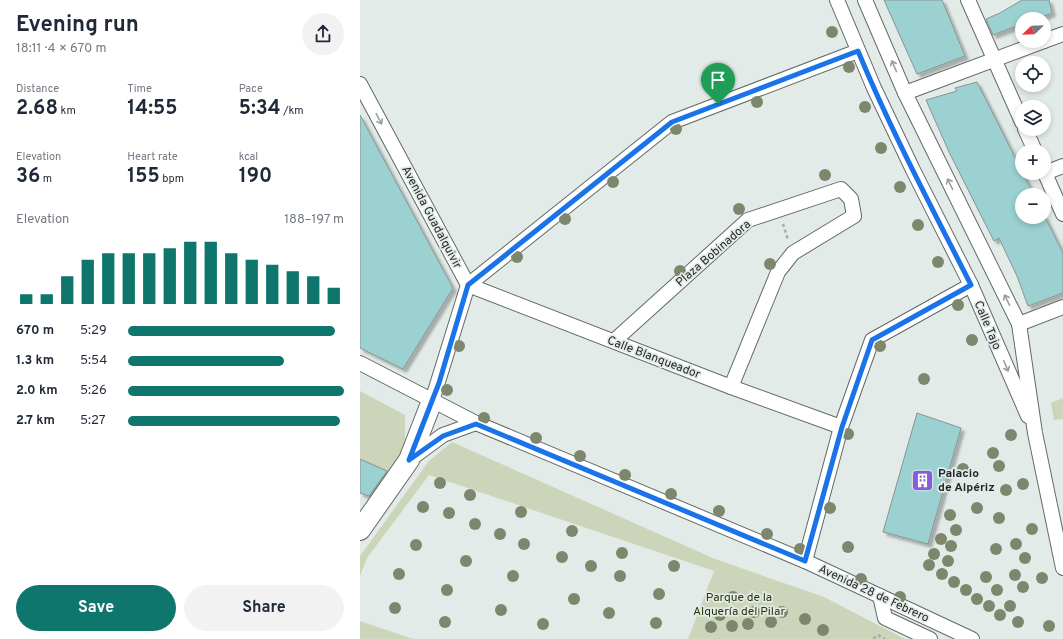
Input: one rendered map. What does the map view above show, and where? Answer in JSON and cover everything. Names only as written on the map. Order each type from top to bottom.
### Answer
[{"type":"street","name":"Calle Tajo","points":[[837,0],[874,88],[913,170],[971,285],[1035,433]]},
{"type":"street","name":"Calle Tajo","points":[[865,0],[905,93],[1019,324],[1035,433],[1063,568]]},
{"type":"street","points":[[968,0],[1015,106]]},
{"type":"street","points":[[1051,38],[1063,34]]},
{"type":"street","points":[[905,93],[1025,48]]},
{"type":"street","points":[[360,530],[409,460],[432,401],[468,285],[672,122],[858,51]]},
{"type":"street","name":"Avenida Guadalquivir","points":[[360,84],[468,285]]},
{"type":"street","points":[[1051,170],[1063,166]]},
{"type":"street","points":[[1048,180],[1063,214]]},
{"type":"street","name":"Plaza Bobinadora","points":[[614,341],[748,220],[841,190],[851,199],[854,216],[793,254],[778,272],[731,387]]},
{"type":"street","name":"Calle Blanqueador","points":[[468,285],[731,387],[842,427]]},
{"type":"street","points":[[805,561],[842,427],[872,340],[971,285]]},
{"type":"street","points":[[1019,324],[1063,307]]},
{"type":"street","name":"Avenida 28 de Febrero","points":[[360,363],[476,424],[805,561],[972,639]]},
{"type":"street","points":[[409,460],[443,436],[476,424]]},
{"type":"street","points":[[880,596],[885,618],[930,639]]},
{"type":"path","points":[[778,210],[793,254]]},
{"type":"path","points":[[874,639],[878,636],[885,639]]},
{"type":"green space","points":[[360,391],[405,415],[405,438],[402,462],[375,499],[360,493]]},
{"type":"green space","points":[[1063,398],[1063,419],[1054,420],[1051,403]]},
{"type":"green space","name":"Parque de la Alquería del Pilar","points":[[452,442],[715,559],[824,597],[905,639],[688,639],[714,571],[429,475],[367,558],[360,576],[360,556],[429,461]]},
{"type":"green space","points":[[360,621],[413,639],[360,639]]},
{"type":"building","points":[[884,0],[942,0],[965,56],[917,74]]},
{"type":"building","points":[[1022,0],[1049,0],[1052,13],[1015,12],[1015,27],[993,35],[986,19],[1000,13]]},
{"type":"building","points":[[977,82],[1015,157],[1015,180],[1026,180],[1030,188],[1015,188],[1015,224],[1048,224],[1063,253],[1063,293],[1028,306],[1017,276],[999,238],[994,241],[950,154],[926,100],[957,91],[955,88]]},
{"type":"building","points":[[360,115],[453,288],[403,369],[360,348]]},
{"type":"building","name":"Palacio de Alpériz","points":[[917,413],[961,428],[928,544],[883,532]]},
{"type":"building","points":[[360,459],[387,471],[369,496],[360,493]]},
{"type":"place","name":"Palacio de Alpériz","points":[[922,480]]},
{"type":"route","points":[[858,51],[913,170],[971,285],[872,340],[842,427],[805,561],[476,424],[443,436],[409,460],[439,383],[468,285],[672,122],[718,104],[858,51]]}]
